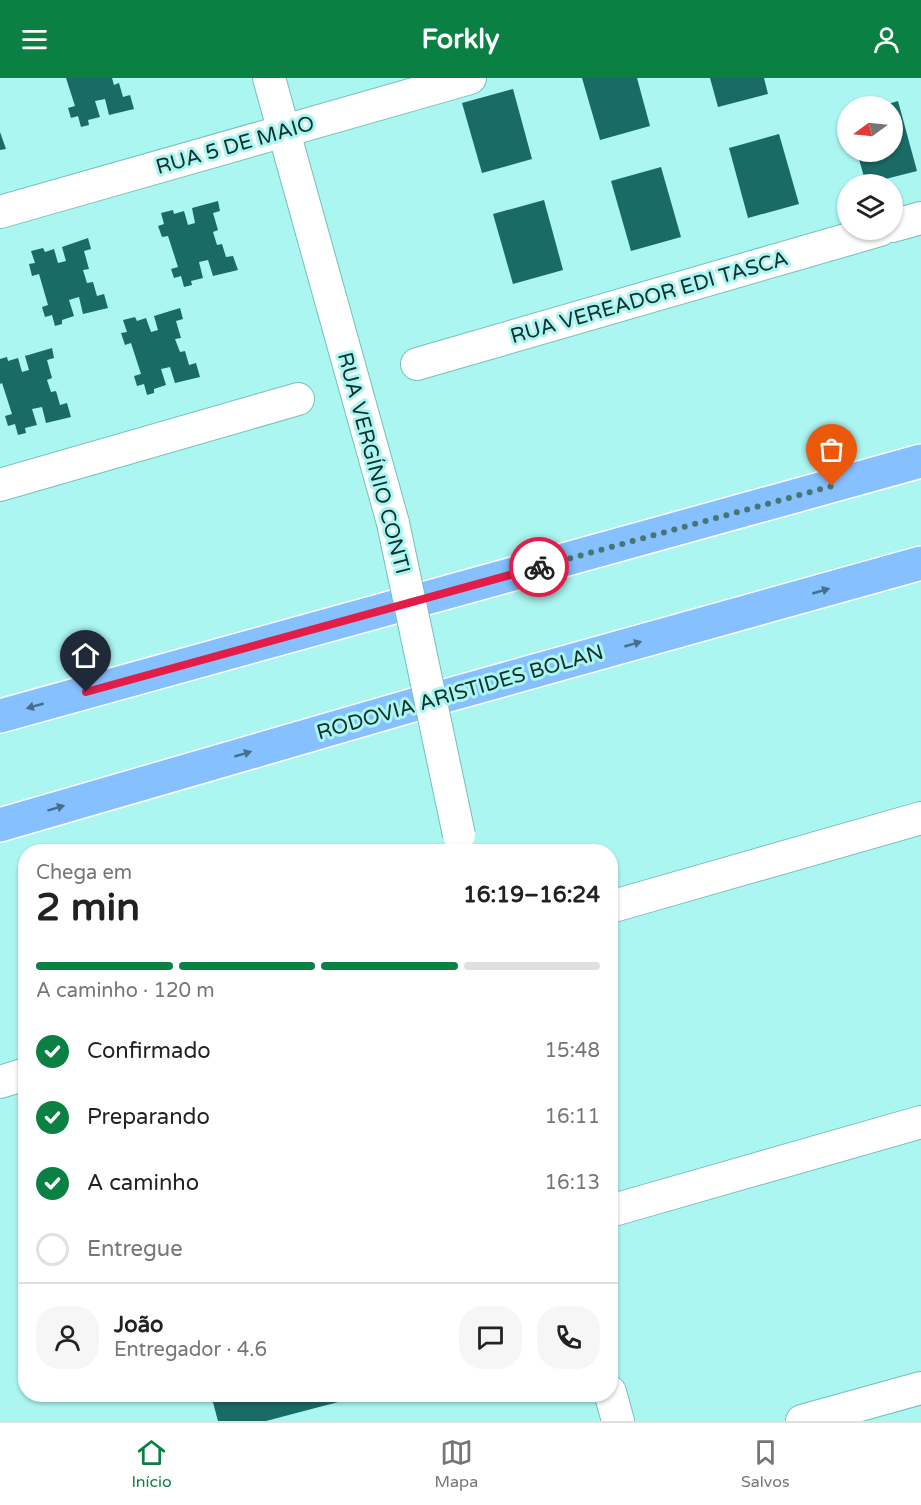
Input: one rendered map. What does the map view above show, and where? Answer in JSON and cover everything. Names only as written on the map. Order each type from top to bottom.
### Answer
[{"type":"highway","points":[[0,716],[921,461]]},
{"type":"highway","name":"RODOVIA ARISTIDES BOLAN","points":[[0,825],[420,703],[921,563]]},
{"type":"street","name":"RUA VERGÍNIO CONTI","points":[[269,78],[393,523],[461,844]]},
{"type":"street","name":"RUA 5 DE MAIO","points":[[0,212],[470,78]]},
{"type":"street","points":[[903,223],[921,218]]},
{"type":"street","name":"RUA VEREADOR EDI TASCA","points":[[417,364],[845,240]]},
{"type":"street","points":[[0,485],[298,399]]},
{"type":"street","points":[[618,905],[921,818]]},
{"type":"street","points":[[0,1082],[18,1076]]},
{"type":"street","points":[[618,1209],[921,1122]]},
{"type":"street","points":[[802,1421],[921,1388]]},
{"type":"street","points":[[613,1402],[618,1421]]},
{"type":"building","points":[[66,78],[112,78],[114,85],[119,83],[123,97],[130,95],[134,109],[109,115],[105,99],[95,101],[100,117],[88,120],[89,125],[81,127],[78,116],[71,118],[68,108],[75,106]]},
{"type":"building","points":[[582,78],[637,78],[650,126],[600,140]]},
{"type":"building","points":[[710,78],[764,78],[768,94],[718,107]]},
{"type":"building","points":[[513,89],[532,159],[482,173],[462,103]]},
{"type":"building","points":[[903,119],[917,171],[903,175],[863,174],[860,162],[903,162]]},
{"type":"building","points":[[0,132],[6,149],[0,150]]},
{"type":"building","points":[[779,134],[799,204],[748,218],[729,148]]},
{"type":"building","points":[[661,167],[681,237],[631,251],[611,181]]},
{"type":"building","points":[[544,200],[563,270],[513,284],[493,214]]},
{"type":"building","points":[[218,201],[220,211],[213,213],[218,230],[213,232],[217,245],[222,244],[226,257],[233,256],[238,270],[213,276],[208,260],[199,262],[203,278],[191,281],[192,285],[184,287],[181,276],[174,278],[171,269],[178,267],[168,236],[162,237],[158,226],[164,224],[161,213],[173,210],[174,214],[184,211],[188,225],[195,223],[192,208]]},
{"type":"building","points":[[88,238],[91,249],[84,251],[89,269],[83,270],[87,283],[93,282],[97,296],[104,294],[108,308],[83,314],[79,297],[69,300],[74,316],[62,320],[62,324],[55,326],[52,315],[45,317],[42,307],[48,305],[39,274],[32,276],[29,264],[35,263],[31,251],[43,248],[45,252],[54,249],[58,263],[66,261],[62,247]]},
{"type":"building","points":[[180,308],[183,319],[176,321],[181,338],[175,339],[180,352],[185,351],[189,365],[196,363],[200,377],[175,383],[170,367],[161,369],[166,385],[154,389],[154,393],[147,395],[144,384],[137,386],[134,376],[141,374],[131,343],[125,345],[121,333],[127,332],[123,320],[135,317],[137,321],[146,318],[151,332],[158,330],[154,316]]},
{"type":"building","points":[[52,348],[54,358],[47,360],[52,378],[47,380],[51,392],[56,391],[60,405],[67,403],[71,417],[46,423],[42,407],[32,409],[37,425],[25,428],[26,433],[18,435],[15,424],[8,426],[5,416],[12,414],[2,383],[0,384],[0,359],[7,357],[8,361],[18,358],[22,372],[29,370],[25,356]]},
{"type":"building","points":[[213,1402],[338,1402],[266,1421],[218,1421]]},
{"type":"way so far","points":[[539,567],[832,486]]},
{"type":"route","points":[[86,692],[539,567]]}]
